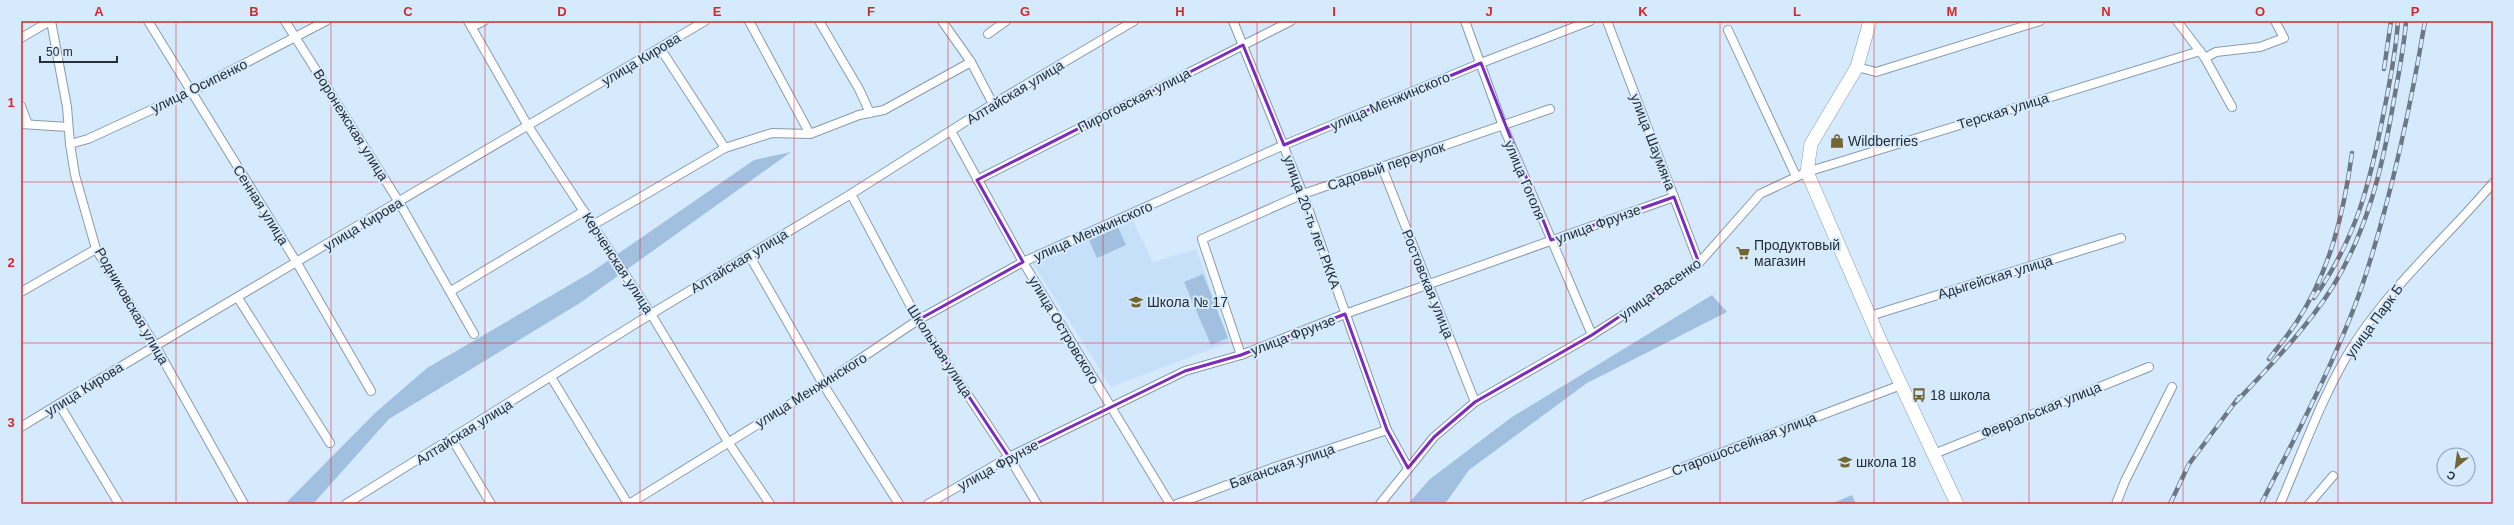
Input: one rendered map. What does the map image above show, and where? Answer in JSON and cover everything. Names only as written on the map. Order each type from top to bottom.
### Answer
[{"type":"main road","points":[[1870,21],[1857,67],[1810,144],[1801,174],[1870,316],[1957,504]]},
{"type":"street","points":[[21,38],[50,21]]},
{"type":"street","name":"Родниковская улица","points":[[50,21],[67,107],[70,144],[75,174],[96,249],[155,345],[244,504]]},
{"type":"street","name":"Сенная улица","points":[[148,21],[190,92],[297,263],[371,391]]},
{"type":"street","name":"Воронежская улица","points":[[286,21],[399,202],[451,291],[474,334]]},
{"type":"street","name":"улица Осипенко","points":[[70,144],[88,139],[190,92],[326,21]]},
{"type":"street","points":[[470,24],[484,21]]},
{"type":"street","name":"улица Кирова","points":[[21,427],[155,345],[238,298],[705,21]]},
{"type":"street","points":[[749,21],[810,134]]},
{"type":"street","points":[[819,21],[859,89],[870,113]]},
{"type":"street","points":[[942,21],[971,62],[993,104]]},
{"type":"street","points":[[991,32],[1006,21]]},
{"type":"street","name":"Алтайская улица","points":[[351,503],[651,314],[851,194],[993,104],[1134,21]]},
{"type":"street","name":"улица 20-ть лет РККА","points":[[1233,21],[1303,194],[1387,430],[1408,468]]},
{"type":"street","name":"Пироговская улица","points":[[977,180],[1290,21]]},
{"type":"street","name":"улица Гоголя","points":[[1465,21],[1503,126],[1592,336]]},
{"type":"street","name":"улица Менжинского","points":[[628,504],[823,384],[918,320],[1023,262],[1284,145],[1481,63],[1590,21]]},
{"type":"street","name":"улица Шаумяна","points":[[1607,21],[1699,263]]},
{"type":"street","points":[[1857,67],[1876,72],[2040,21]]},
{"type":"street","points":[[2177,21],[2205,58],[2232,107]]},
{"type":"street","points":[[2205,58],[2216,52],[2260,47],[2284,38],[2275,21]]},
{"type":"street","name":"Керченская улица","points":[[470,24],[528,126],[651,314],[728,442],[770,504]]},
{"type":"street","points":[[1728,30],[1801,174]]},
{"type":"street","points":[[660,48],[725,148]]},
{"type":"street","name":"Терская улица","points":[[1801,174],[2200,51]]},
{"type":"street","points":[[593,225],[725,148],[772,133],[810,134],[870,113],[884,110],[971,62]]},
{"type":"street","points":[[21,106],[24,123],[68,127]]},
{"type":"street","name":"Садовый переулок","points":[[1241,355],[1202,239],[1303,194],[1550,109]]},
{"type":"street","name":"улица Островского","points":[[951,131],[1023,262],[1170,504]]},
{"type":"street","name":"Ростовская улица","points":[[1382,167],[1475,402]]},
{"type":"street","name":"улица Васенко","points":[[1380,504],[1434,436],[1475,402],[1592,336],[1699,263],[1760,194],[1801,174]]},
{"type":"street","name":"улица Парк Б","points":[[2280,504],[2339,370],[2356,341],[2422,258],[2493,183]]},
{"type":"street","name":"Школьная улица","points":[[851,194],[918,320],[1009,457],[1037,504]]},
{"type":"street","name":"улица Фрунзе","points":[[928,504],[1009,457],[1110,405],[1184,371],[1241,355],[1345,314],[1428,286],[1551,240],[1674,197]]},
{"type":"street","points":[[451,291],[584,211]]},
{"type":"street","name":"Адыгейская улица","points":[[1870,316],[2121,238]]},
{"type":"street","points":[[21,292],[96,249]]},
{"type":"street","points":[[750,255],[823,384],[899,504]]},
{"type":"street","points":[[238,298],[330,443]]},
{"type":"street","name":"Февральская улица","points":[[1934,454],[2148,367]]},
{"type":"street","points":[[551,377],[628,504]]},
{"type":"street","name":"Старошоссейная улица","points":[[1586,504],[1901,385]]},
{"type":"street","points":[[2116,504],[2128,474],[2172,387]]},
{"type":"street","points":[[59,404],[119,504]]},
{"type":"street","name":"Баканская улица","points":[[1177,504],[1275,466],[1387,430]]},
{"type":"street","points":[[452,440],[491,504]]},
{"type":"street","points":[[2309,504],[2333,476]]},
{"type":"highlighted area","points":[[1243,45],[1284,145],[1481,63],[1551,240],[1674,197],[1699,263],[1592,335],[1475,402],[1434,437],[1408,468],[1387,430],[1345,314],[1241,355],[1185,371],[1009,457],[918,320],[1023,262],[977,180]]},
{"type":"shaded area","points":[[791,152],[580,303],[389,419],[313,504],[285,504],[375,413],[427,368],[590,273],[754,160]]},
{"type":"shaded area","name":"Школа № 17","points":[[1131,217],[1153,262],[1196,249],[1230,342],[1111,387],[1032,262]]},
{"type":"shaded area","points":[[1118,227],[1126,245],[1097,258],[1089,240]]},
{"type":"shaded area","points":[[1203,274],[1228,338],[1211,345],[1184,282]]},
{"type":"shaded area","points":[[1712,295],[1727,312],[1587,383],[1469,470],[1445,504],[1408,504],[1430,479],[1512,417]]},
{"type":"shaded area","points":[[1852,495],[1856,504],[1831,504],[1833,503]]},
{"type":"railway","points":[[2384,69],[2391,21]]},
{"type":"railway","points":[[2314,298],[2341,253],[2360,209],[2367,186],[2391,78],[2398,21]]},
{"type":"railway","points":[[2236,402],[2287,347],[2322,303],[2332,288],[2355,244],[2372,200],[2384,153],[2401,63],[2406,21]]},
{"type":"railway","points":[[2261,504],[2302,424],[2341,341],[2362,286],[2382,221],[2399,155],[2425,21]]},
{"type":"railway","points":[[2269,359],[2293,328],[2308,303],[2327,262],[2340,219],[2352,153]]},
{"type":"railway","points":[[2170,504],[2189,464],[2239,397]]},
{"type":"place","name":"Wildberries","points":[[1837,141]]},
{"type":"place","name":"Продуктовый магазин","points":[[1743,253]]},
{"type":"place","name":"Школа № 17","points":[[1136,302]]},
{"type":"place","name":"18 школа","points":[[1919,395]]},
{"type":"place","name":"школа 18","points":[[1845,462]]}]
